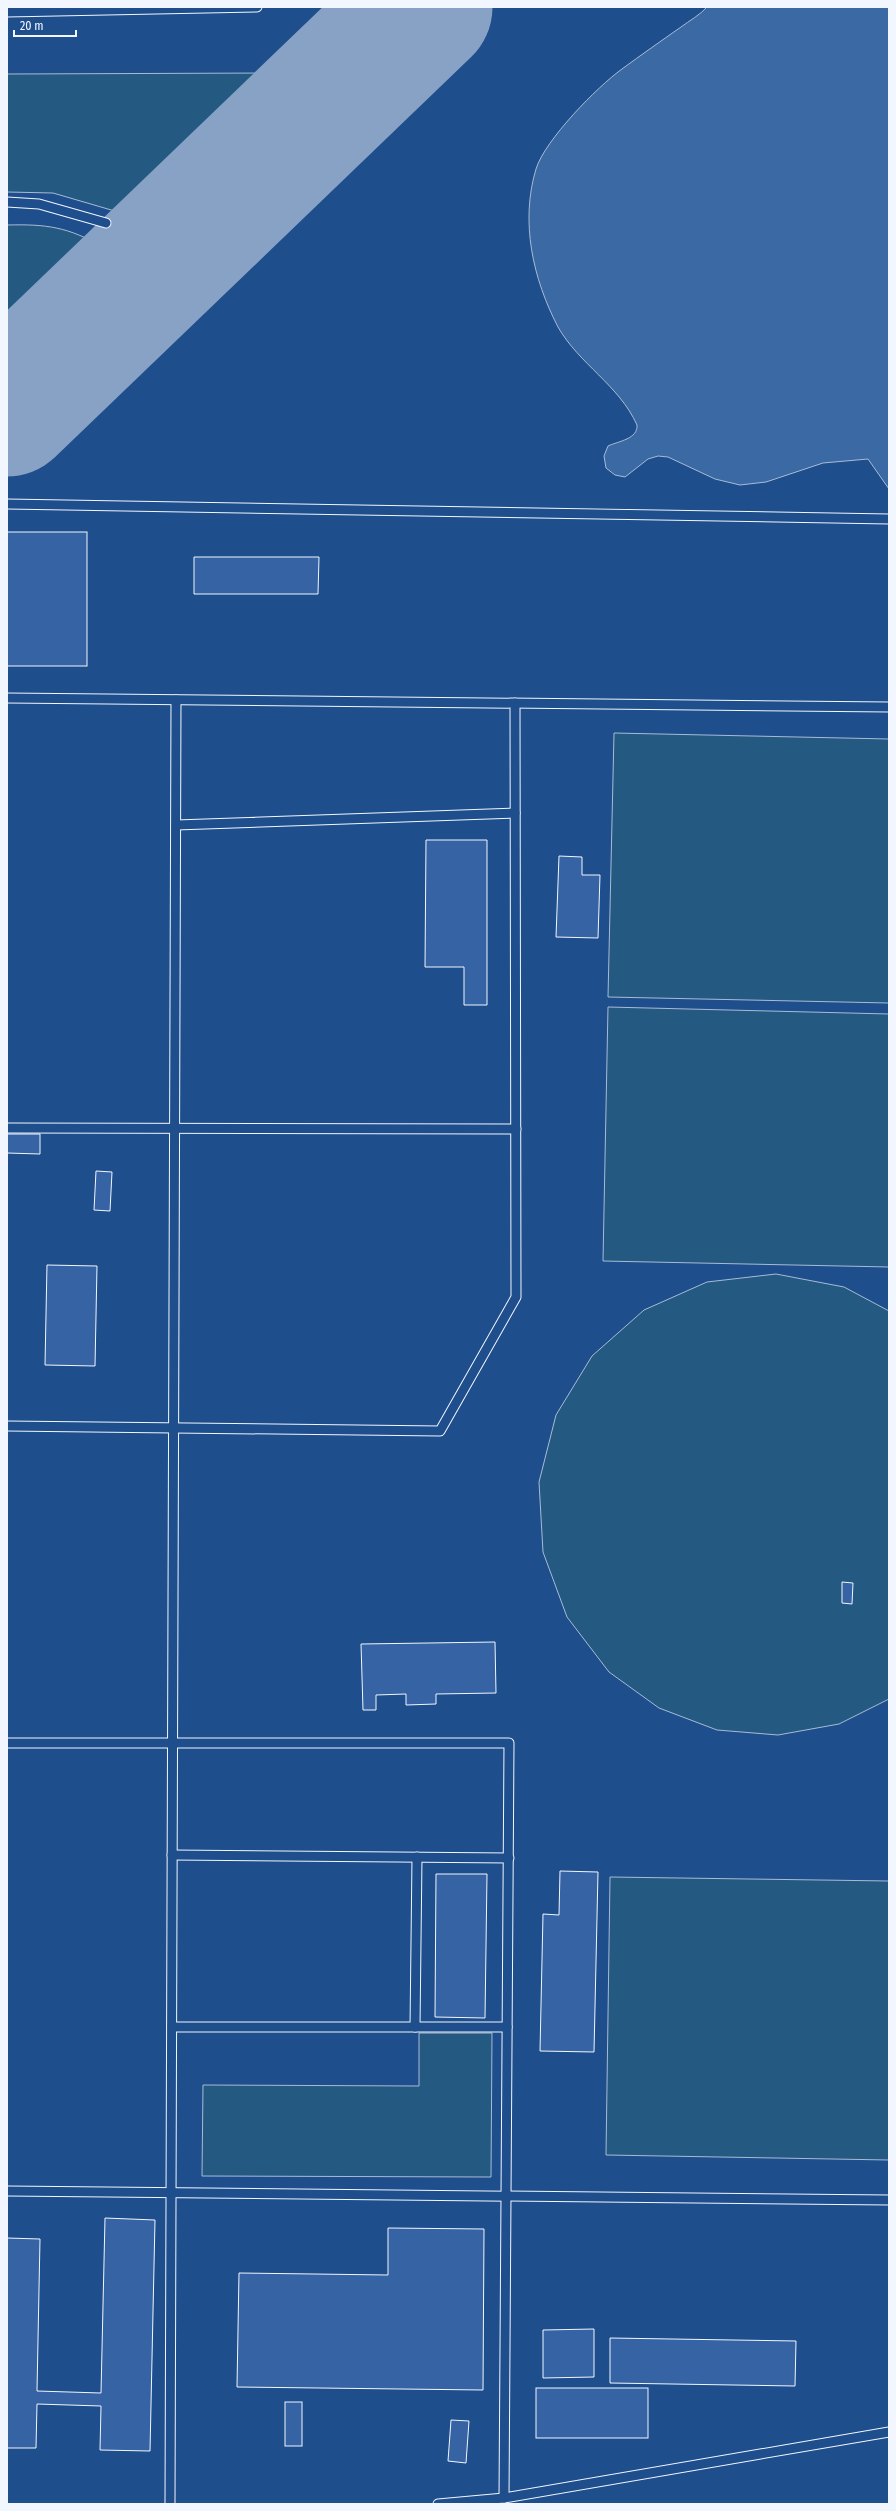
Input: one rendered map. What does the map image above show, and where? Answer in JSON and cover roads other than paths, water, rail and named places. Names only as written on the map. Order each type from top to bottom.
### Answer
[{"type":"lane","points":[[7,12],[256,7]]},
{"type":"lane","points":[[7,202],[38,204],[106,223]]},
{"type":"lane","points":[[7,504],[889,519]]},
{"type":"lane","points":[[7,698],[889,707]]},
{"type":"lane","points":[[170,2504],[176,700]]},
{"type":"lane","points":[[7,1426],[440,1431],[516,1297],[515,703]]},
{"type":"lane","points":[[176,825],[516,813]]},
{"type":"lane","points":[[7,1128],[516,1129]]},
{"type":"lane","points":[[7,1743],[509,1743],[504,2498]]},
{"type":"lane","points":[[172,1855],[508,1858]]},
{"type":"lane","points":[[415,2027],[417,1857]]},
{"type":"lane","points":[[172,2027],[508,2027]]},
{"type":"lane","points":[[7,2191],[889,2200]]},
{"type":"lane","points":[[438,2504],[504,2498],[889,2432]]}]
